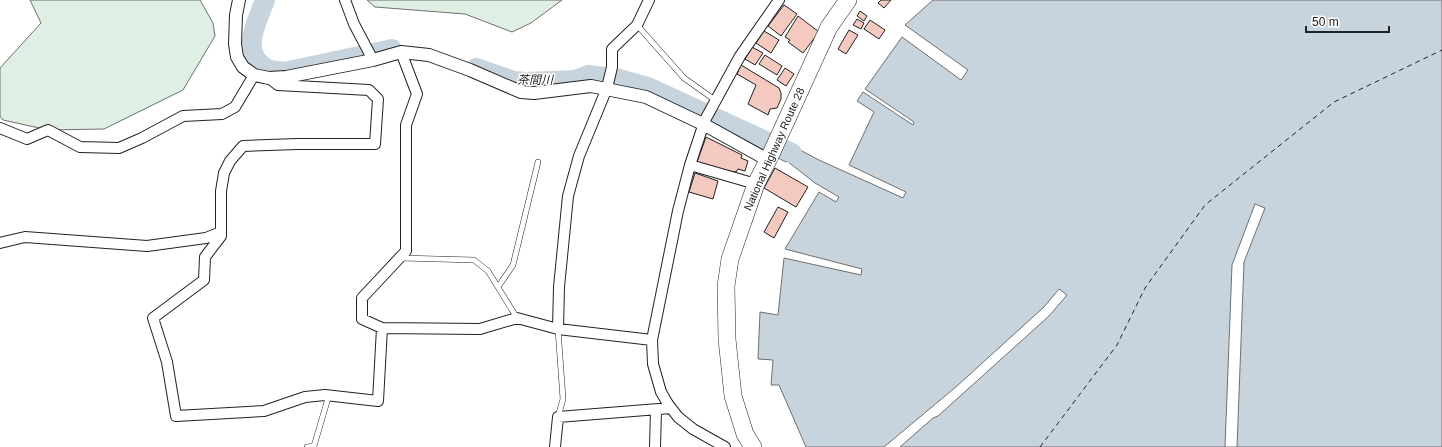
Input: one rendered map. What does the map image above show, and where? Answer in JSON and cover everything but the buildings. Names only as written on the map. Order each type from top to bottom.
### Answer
[{"type":"highway","name":"National Highway Route 28","points":[[752,447],[745,434],[733,396],[727,340],[726,286],[730,259],[756,184],[779,138],[829,26],[848,0]]},
{"type":"street","points":[[239,0],[236,15],[235,44],[237,57],[243,67],[254,75],[269,78],[286,78],[373,60],[401,52],[429,55],[470,70],[521,92],[607,86],[646,97],[704,122],[770,157]]},
{"type":"street","points":[[344,0],[354,24],[373,60]]},
{"type":"street","points":[[558,329],[559,287],[568,196],[579,156],[607,86],[612,67],[612,49],[637,25],[649,0]]},
{"type":"street","points":[[725,447],[693,429],[678,417],[671,408],[661,392],[653,364],[652,340],[678,211],[690,165],[704,122],[740,56],[780,0]]},
{"type":"street","points":[[401,52],[417,94],[406,125],[406,251],[362,298],[362,319],[382,328],[480,329],[516,318],[558,329],[652,340]]},
{"type":"street","points":[[0,128],[27,139],[48,130],[80,147],[119,148],[142,138],[183,116],[222,114],[235,107],[254,75]]},
{"type":"street","points":[[269,78],[278,85],[369,90],[378,99],[375,144],[243,146],[230,161],[224,173],[221,190],[221,236],[206,257],[204,280],[153,318],[167,362],[176,416],[264,411],[305,397],[329,395],[378,401],[382,328]]},
{"type":"street","points":[[690,165],[756,184]]},
{"type":"street","points":[[0,243],[25,237],[147,246],[206,238],[221,232]]},
{"type":"street","points":[[556,447],[558,417],[671,408]]},
{"type":"street","points":[[655,447],[656,410]]},
{"type":"lane","points":[[637,25],[684,78],[713,103]]},
{"type":"lane","points":[[498,287],[513,265],[538,162]]},
{"type":"lane","points":[[400,258],[474,260],[488,271],[516,318]]},
{"type":"lane","points":[[558,329],[563,399],[558,417]]},
{"type":"lane","points":[[307,447],[314,446],[329,395]]},
{"type":"green space","points":[[30,0],[200,0],[213,23],[215,36],[183,90],[104,129],[48,130],[3,120],[0,116],[0,68],[41,23]]},
{"type":"green space","points":[[367,0],[562,0],[531,23],[512,32],[465,14],[375,7]]},
{"type":"shaded area","points":[[933,0],[1442,0],[1442,447],[900,447],[933,418],[938,416],[1049,316],[1067,295],[1059,289],[1044,307],[957,386],[884,447],[806,447],[779,385],[771,385],[773,360],[758,359],[760,312],[778,315],[784,258],[861,275],[862,269],[785,249],[819,192],[836,202],[839,197],[815,183],[787,161],[786,162],[778,158],[785,142],[819,160],[903,198],[906,192],[849,165],[874,112],[857,101],[863,92],[913,125],[914,122],[865,89],[902,37],[961,80],[968,70],[905,25]]},
{"type":"pier","points":[[1255,204],[1265,208],[1244,262],[1237,447],[1225,447],[1232,265]]},
{"type":"waterway","name":"茶間川","points":[[265,0],[252,37],[252,46],[253,54],[258,62],[268,69],[284,72],[392,49]]},
{"type":"waterway","name":"茶間川","points":[[476,68],[514,81],[527,82],[575,80],[588,75],[620,79],[648,87],[792,153]]},
{"type":"ferry route","points":[[1040,447],[1117,345],[1145,288],[1205,205],[1334,102],[1442,50]]}]
